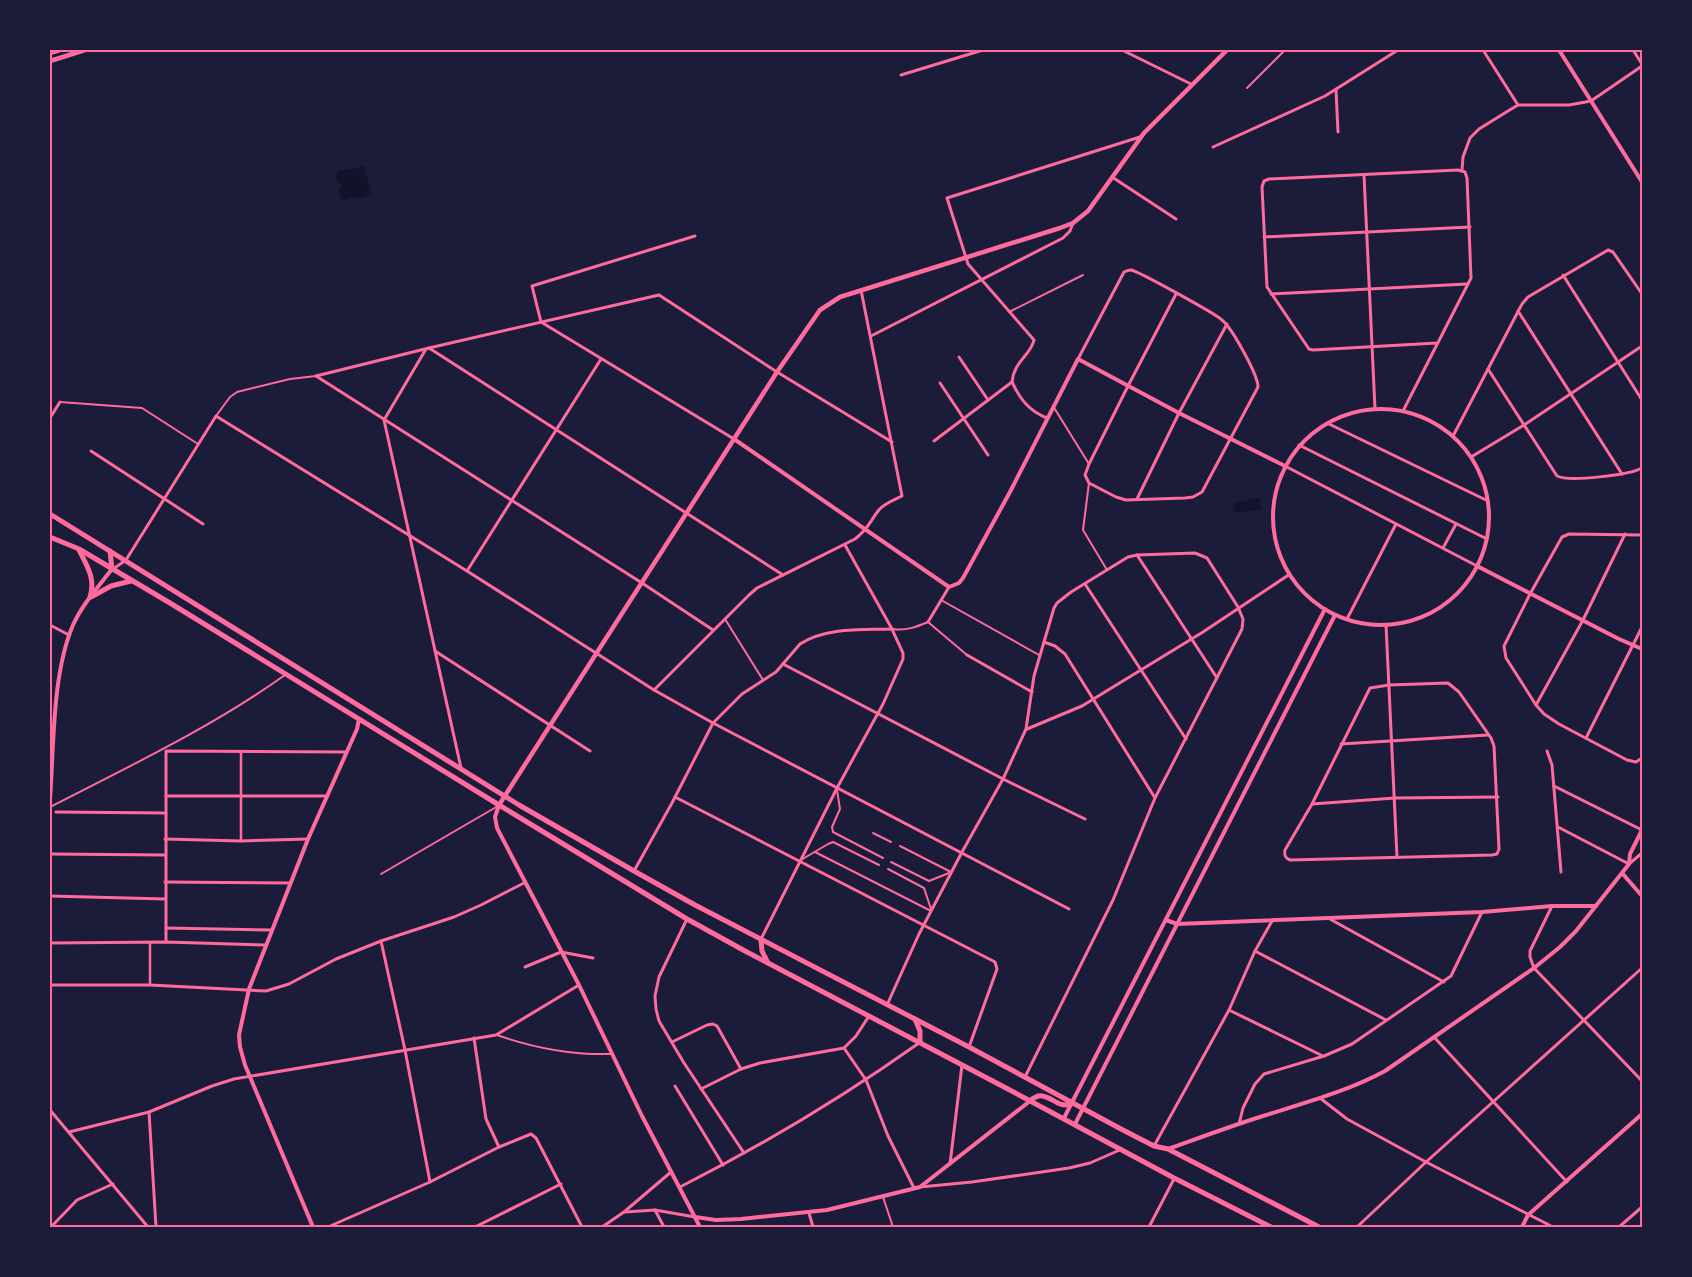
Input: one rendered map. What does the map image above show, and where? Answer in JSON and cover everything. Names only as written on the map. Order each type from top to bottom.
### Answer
[{"type":"main road","points":[[50,53],[60,50]]},
{"type":"main road","points":[[50,61],[85,50]]},
{"type":"main road","points":[[499,806],[777,372],[820,310],[834,300],[861,290],[1073,222],[1091,208],[1141,137],[1226,50]]},
{"type":"main road","points":[[50,516],[126,560],[504,796],[634,871],[761,940],[914,1018],[1154,1146],[1168,1149],[1319,1227]]},
{"type":"main road","points":[[51,539],[79,549],[132,580],[499,806],[687,919],[768,964],[920,1042],[1174,1178],[1271,1227]]},
{"type":"main road","points":[[79,549],[92,578],[93,588],[90,597]]},
{"type":"main road","points":[[110,551],[112,569]]},
{"type":"main road","points":[[90,597],[111,586],[132,580]]},
{"type":"main road","points":[[359,719],[363,708]]},
{"type":"main road","points":[[761,940],[762,951],[768,964]]},
{"type":"main road","points":[[914,1018],[920,1031],[920,1042]]},
{"type":"main road","points":[[1030,1100],[1036,1096],[1043,1095],[1062,1105],[1072,1103]]},
{"type":"street","points":[[901,75],[983,50]]},
{"type":"street","points":[[1122,50],[1191,84]]},
{"type":"street","points":[[1213,146],[1281,117],[1336,90],[1398,50]]},
{"type":"street","points":[[1483,50],[1518,105]]},
{"type":"street","points":[[1559,50],[1642,182]]},
{"type":"street","points":[[1403,411],[1472,274],[1467,178],[1463,171],[1463,157],[1470,138],[1479,129],[1518,105],[1569,105],[1591,101],[1642,65],[1633,50]]},
{"type":"street","points":[[1336,90],[1338,132]]},
{"type":"street","points":[[1047,418],[1037,414],[1023,403],[1012,382],[1015,368],[1033,344],[1033,337],[964,257],[947,198],[1141,137]]},
{"type":"street","points":[[1437,343],[1309,349],[1271,294],[1266,282],[1262,187],[1264,181],[1269,180],[1463,171]]},
{"type":"street","points":[[1364,175],[1375,408]]},
{"type":"street","points":[[1112,178],[1176,220]]},
{"type":"street","points":[[871,336],[1063,238],[1070,231],[1073,222]]},
{"type":"street","points":[[1264,237],[1470,227]]},
{"type":"street","points":[[695,236],[532,286],[541,322],[734,439],[949,587]]},
{"type":"street","points":[[1453,436],[1525,299],[1606,250],[1614,252],[1642,294]]},
{"type":"street","points":[[928,622],[949,587],[963,578],[1011,490],[1124,272],[1133,270],[1214,314],[1226,324],[1253,369],[1258,381],[1258,387],[1202,492],[1193,497],[1185,498],[1126,500],[1116,497],[1090,483],[1086,478],[1089,464],[1176,294]]},
{"type":"street","points":[[1563,275],[1642,400]]},
{"type":"street","points":[[1271,294],[1468,284]]},
{"type":"street","points":[[654,690],[757,588],[845,545],[866,530],[878,510],[902,496],[861,290]]},
{"type":"street","points":[[316,376],[428,348],[659,295],[777,372],[892,442]]},
{"type":"street","points":[[1518,311],[1622,474]]},
{"type":"street","points":[[1137,499],[1179,413],[1226,324]]},
{"type":"street","points":[[1471,457],[1524,425],[1642,346]]},
{"type":"street","points":[[428,348],[384,420],[461,769]]},
{"type":"street","points":[[428,348],[784,575]]},
{"type":"street","points":[[959,357],[988,400]]},
{"type":"street","points":[[467,571],[601,359]]},
{"type":"street","points":[[1078,359],[1530,594],[1642,649]]},
{"type":"street","points":[[1488,369],[1555,473],[1561,478],[1622,474],[1642,468]]},
{"type":"street","points":[[316,376],[642,582],[713,630]]},
{"type":"street","points":[[934,441],[1012,382]]},
{"type":"street","points":[[940,383],[988,456]]},
{"type":"street","points":[[50,418],[60,402]]},
{"type":"street","points":[[1375,408],[1403,411],[1433,422],[1453,436],[1471,457],[1482,479],[1488,501],[1489,522],[1487,539],[1477,566],[1460,591],[1443,606],[1414,620],[1386,625],[1365,624],[1335,615],[1325,609],[1303,592],[1290,574],[1276,544],[1273,522],[1276,490],[1285,466],[1299,445],[1327,423],[1348,413],[1375,408]]},
{"type":"street","points":[[50,799],[57,696],[64,655],[77,617],[112,569],[126,560],[216,416],[467,571],[654,690],[713,723],[1069,909]]},
{"type":"street","points":[[1327,423],[1488,501]]},
{"type":"street","points":[[1299,445],[1487,539]]},
{"type":"street","points":[[91,451],[203,524]]},
{"type":"street","points":[[1347,619],[1396,524]]},
{"type":"street","points":[[1443,548],[1456,524]]},
{"type":"street","points":[[1641,759],[1627,760],[1544,714],[1536,705],[1506,658],[1504,646],[1562,537],[1569,534],[1642,535]]},
{"type":"street","points":[[1536,705],[1583,620],[1625,534]]},
{"type":"street","points":[[761,940],[799,861],[902,664],[903,653],[892,629],[845,545]]},
{"type":"street","points":[[886,1005],[962,852],[1003,779],[1026,729],[1034,676],[1054,608],[1072,592],[1128,557],[1195,553],[1202,555],[1207,558],[1238,607],[1244,624],[1155,798],[1113,900],[1025,1077]]},
{"type":"street","points":[[1137,555],[1217,678]]},
{"type":"street","points":[[1026,729],[1082,706],[1290,574]]},
{"type":"street","points":[[1085,584],[1186,739]]},
{"type":"street","points":[[1064,1118],[1325,609]]},
{"type":"street","points":[[1075,1124],[1335,615]]},
{"type":"street","points":[[50,625],[70,635]]},
{"type":"street","points":[[1386,625],[1397,857]]},
{"type":"street","points":[[1586,738],[1642,627]]},
{"type":"street","points":[[634,871],[713,723],[742,694],[770,676],[800,644],[814,637],[853,630],[892,629]]},
{"type":"street","points":[[1044,642],[1055,646],[1065,654],[1155,798]]},
{"type":"street","points":[[434,651],[590,751]]},
{"type":"street","points":[[967,655],[1032,692]]},
{"type":"street","points":[[783,664],[1003,779],[1085,819]]},
{"type":"street","points":[[1288,682],[1298,687]]},
{"type":"street","points":[[1451,684],[1459,692],[1493,742],[1498,796],[1499,849],[1497,854],[1492,856],[1290,860],[1285,856],[1285,850],[1312,804],[1370,688],[1389,685],[1451,684]]},
{"type":"street","points":[[313,1227],[250,1077],[240,1047],[239,1035],[249,989],[308,839],[347,752],[359,719]]},
{"type":"street","points":[[1341,744],[1488,735]]},
{"type":"street","points":[[166,942],[166,751],[347,752]]},
{"type":"street","points":[[241,751],[241,840]]},
{"type":"street","points":[[1547,751],[1551,761],[1554,786],[1561,872]]},
{"type":"street","points":[[1554,786],[1642,830],[1630,854],[1629,864]]},
{"type":"street","points":[[166,796],[327,796]]},
{"type":"street","points":[[1312,804],[1395,798],[1498,796]]},
{"type":"street","points":[[675,797],[997,964],[969,1047]]},
{"type":"street","points":[[499,806],[495,814],[495,825],[579,985],[700,1227]]},
{"type":"street","points":[[1224,808],[1234,813]]},
{"type":"street","points":[[56,812],[166,812]]},
{"type":"street","points":[[1557,827],[1629,864]]},
{"type":"street","points":[[165,839],[308,839]]},
{"type":"street","points":[[1168,1149],[1363,1083],[1385,1071],[1534,968],[1565,942],[1629,864],[1642,853]]},
{"type":"street","points":[[50,854],[165,855]]},
{"type":"street","points":[[1196,862],[1206,867]]},
{"type":"street","points":[[1622,874],[1642,896]]},
{"type":"street","points":[[165,882],[291,883]]},
{"type":"street","points":[[50,985],[150,985],[266,991],[289,984],[336,960],[381,941],[454,917],[524,883]]},
{"type":"street","points":[[50,896],[165,899]]},
{"type":"street","points":[[1166,920],[1177,924],[1272,921],[1328,917],[1482,912],[1552,906],[1596,906]]},
{"type":"street","points":[[1552,906],[1530,951],[1534,968],[1642,1081]]},
{"type":"street","points":[[1239,1124],[1243,1108],[1251,1092],[1264,1074],[1324,1056],[1352,1044],[1451,976],[1482,912]]},
{"type":"street","points":[[1328,917],[1444,982]]},
{"type":"street","points":[[687,919],[659,977],[656,987],[656,1010],[672,1042],[744,1153]]},
{"type":"street","points":[[1154,1146],[1230,1010],[1255,951],[1272,921]]},
{"type":"street","points":[[166,928],[272,930]]},
{"type":"street","points":[[381,941],[405,1050],[430,1182]]},
{"type":"street","points":[[50,943],[166,942],[266,945]]},
{"type":"street","points":[[150,943],[150,985]]},
{"type":"street","points":[[1255,951],[1386,1020]]},
{"type":"street","points":[[525,967],[561,952],[593,958]]},
{"type":"street","points":[[1357,1227],[1426,1162],[1642,968]]},
{"type":"street","points":[[69,1132],[149,1112],[224,1082],[496,1035],[579,985]]},
{"type":"street","points":[[1230,1010],[1324,1056]]},
{"type":"street","points":[[701,1089],[742,1069],[760,1063],[844,1048],[856,1036],[869,1016]]},
{"type":"street","points":[[672,1042],[713,1024],[717,1026],[742,1069]]},
{"type":"street","points":[[1109,1030],[1120,1036]]},
{"type":"street","points":[[1434,1037],[1567,1182]]},
{"type":"street","points":[[474,1038],[486,1119],[499,1147]]},
{"type":"street","points":[[680,1187],[744,1153],[866,1080],[920,1042]]},
{"type":"street","points":[[844,1048],[866,1080],[888,1136],[914,1188]]},
{"type":"street","points":[[950,1165],[962,1065]]},
{"type":"street","points":[[1090,1068],[1100,1073]]},
{"type":"street","points":[[675,1086],[723,1165]]},
{"type":"street","points":[[1320,1098],[1347,1119],[1553,1227]]},
{"type":"street","points":[[920,1187],[1030,1100]]},
{"type":"street","points":[[50,1110],[148,1227]]},
{"type":"street","points":[[149,1112],[156,1227]]},
{"type":"street","points":[[1522,1227],[1528,1215],[1642,1114]]},
{"type":"street","points":[[328,1227],[430,1182],[528,1134],[536,1138],[582,1227]]},
{"type":"street","points":[[624,1212],[655,1210],[716,1220],[827,1210],[914,1188],[1069,1168],[1090,1163],[1122,1149]]},
{"type":"street","points":[[602,1227],[624,1212],[672,1172]]},
{"type":"street","points":[[1150,1227],[1174,1178]]},
{"type":"street","points":[[51,1227],[77,1200],[113,1184]]},
{"type":"street","points":[[475,1227],[561,1184]]},
{"type":"street","points":[[638,1199],[636,1206],[642,1210]]},
{"type":"street","points":[[1619,1227],[1642,1207]]},
{"type":"street","points":[[655,1210],[664,1227]]},
{"type":"street","points":[[808,1212],[813,1227]]},
{"type":"lane","points":[[1247,88],[1285,50]]},
{"type":"lane","points":[[1011,311],[1083,275]]},
{"type":"lane","points":[[216,416],[230,397],[237,392],[290,379],[316,376]]},
{"type":"lane","points":[[60,402],[142,408],[198,444]]},
{"type":"lane","points":[[1053,406],[1089,464]]},
{"type":"lane","points":[[1090,483],[1083,530],[1106,570]]},
{"type":"lane","points":[[941,600],[1041,655]]},
{"type":"lane","points":[[724,619],[763,680]]},
{"type":"lane","points":[[892,629],[911,629],[928,622],[967,655]]},
{"type":"lane","points":[[50,806],[166,747],[252,698],[287,674]]},
{"type":"lane","points":[[837,788],[840,809],[832,830],[882,857]]},
{"type":"lane","points":[[381,874],[499,806]]},
{"type":"lane","points":[[873,833],[891,842]]},
{"type":"lane","points":[[799,861],[833,842],[879,865]]},
{"type":"lane","points":[[900,846],[952,872]]},
{"type":"lane","points":[[815,852],[932,911]]},
{"type":"lane","points":[[891,862],[930,881],[952,872]]},
{"type":"lane","points":[[888,869],[924,888],[932,911]]},
{"type":"lane","points":[[496,1035],[517,1042],[564,1052],[586,1055],[613,1054]]},
{"type":"lane","points":[[883,1197],[893,1227]]},
{"type":"shaded area","points":[[364,166],[372,195],[358,199],[354,197],[345,200],[341,198],[339,191],[342,184],[338,182],[336,176],[338,171]]},
{"type":"shaded area","points":[[1260,498],[1261,509],[1235,513],[1233,503]]}]
